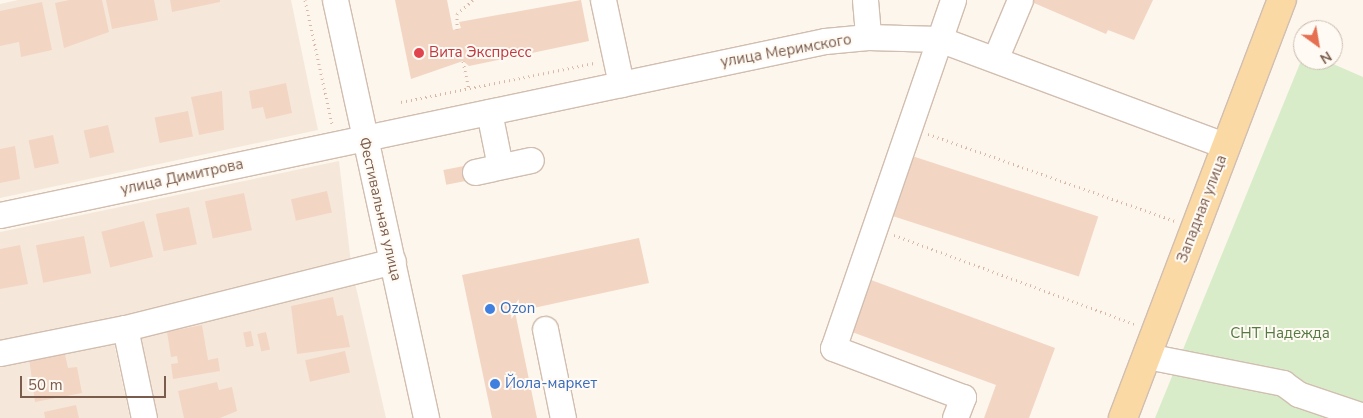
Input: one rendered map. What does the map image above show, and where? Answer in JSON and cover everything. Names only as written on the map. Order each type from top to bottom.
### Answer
[{"type":"main road","name":"Западная улица","points":[[1123,418],[1282,0]]},
{"type":"street","name":"Фестивальная улица","points":[[335,0],[426,418]]},
{"type":"street","points":[[603,0],[621,84]]},
{"type":"street","points":[[865,0],[868,37]]},
{"type":"street","points":[[953,0],[833,348],[963,397],[955,418]]},
{"type":"street","points":[[996,57],[1020,0]]},
{"type":"street","name":"улица Меримского","points":[[364,138],[825,41],[868,37],[939,39],[996,57],[1226,146]]},
{"type":"street","points":[[489,112],[500,166]]},
{"type":"street","name":"улица Димитрова","points":[[0,215],[364,138]]},
{"type":"street","points":[[476,172],[531,160]]},
{"type":"street","points":[[0,353],[125,328],[393,261]]},
{"type":"street","points":[[125,328],[144,418]]},
{"type":"street","points":[[545,329],[563,418]]},
{"type":"street","points":[[1152,344],[1283,384],[1298,394],[1363,416]]},
{"type":"path","points":[[305,0],[336,144]]},
{"type":"path","points":[[456,29],[457,14],[473,0]]},
{"type":"path","points":[[401,102],[615,59]]},
{"type":"path","points":[[463,62],[469,89]]},
{"type":"path","points":[[909,127],[1196,228]]},
{"type":"path","points":[[874,228],[1152,344]]},
{"type":"shaded area","points":[[18,0],[291,0],[318,130],[0,198],[0,4]]},
{"type":"shaded area","points":[[339,161],[351,263],[0,344],[0,232]]},
{"type":"shaded area","points":[[355,283],[386,418],[153,418],[134,335]]},
{"type":"shaded area","points":[[113,338],[130,418],[0,418],[0,361]]},
{"type":"green space","name":"СНТ Надежда","points":[[1343,68],[1363,77],[1363,418],[1155,418],[1297,70],[1343,70]]},
{"type":"building","points":[[69,0],[102,0],[109,32],[64,48],[55,3]]},
{"type":"building","points":[[106,0],[154,0],[158,20],[112,29]]},
{"type":"building","points":[[170,0],[220,0],[220,2],[172,12]]},
{"type":"building","points":[[395,0],[447,0],[453,30],[461,28],[459,22],[581,0],[589,41],[469,66],[463,61],[411,79]]},
{"type":"building","points":[[1027,0],[1153,0],[1134,40],[1108,30],[1106,34]]},
{"type":"building","points":[[42,2],[52,50],[21,57],[19,42],[0,46],[0,11]]},
{"type":"building","points":[[286,83],[292,113],[266,119],[263,107],[252,109],[249,91]]},
{"type":"building","points":[[222,91],[224,130],[199,135],[191,97]]},
{"type":"building","points":[[188,111],[193,137],[160,143],[155,117]]},
{"type":"building","points":[[108,125],[114,152],[90,158],[84,131]]},
{"type":"building","points":[[53,135],[59,163],[35,169],[29,140]]},
{"type":"building","points":[[15,146],[20,179],[0,183],[0,149]]},
{"type":"building","points":[[909,155],[1098,216],[1079,276],[890,215]]},
{"type":"building","points":[[464,166],[467,181],[446,185],[443,170]]},
{"type":"building","points":[[327,191],[332,212],[296,221],[291,199]]},
{"type":"building","points":[[244,193],[252,230],[213,238],[205,201]]},
{"type":"building","points":[[189,207],[197,244],[164,251],[156,214]]},
{"type":"building","points":[[144,221],[153,257],[110,268],[101,232]]},
{"type":"building","points":[[84,236],[91,273],[43,283],[36,245]]},
{"type":"building","points":[[639,238],[649,283],[515,312],[537,418],[492,418],[462,275]]},
{"type":"building","points":[[20,245],[28,284],[0,289],[0,249]]},
{"type":"building","points":[[871,280],[1055,348],[1029,418],[984,418],[996,385],[852,332]]},
{"type":"building","points":[[333,297],[337,316],[343,315],[350,347],[297,354],[291,306]]},
{"type":"building","points":[[202,325],[208,360],[218,358],[220,371],[173,379],[171,364],[178,363],[177,356],[171,357],[167,332]]},
{"type":"building","points":[[251,331],[254,346],[246,347],[243,333]]},
{"type":"building","points":[[266,332],[270,350],[261,352],[257,334]]},
{"type":"building","points":[[64,350],[68,368],[77,367],[82,393],[35,402],[29,358]]},
{"type":"building","points":[[345,351],[350,372],[310,382],[305,360]]},
{"type":"building","points":[[217,382],[219,390],[232,387],[237,411],[220,418],[184,418],[178,391]]},
{"type":"building","points":[[76,405],[79,418],[45,418],[44,412]]},
{"type":"place","name":"Вита Экспресс","points":[[419,53]]},
{"type":"place","name":"Ozon","points":[[490,309]]},
{"type":"place","name":"Йола-маркет","points":[[495,384]]}]
